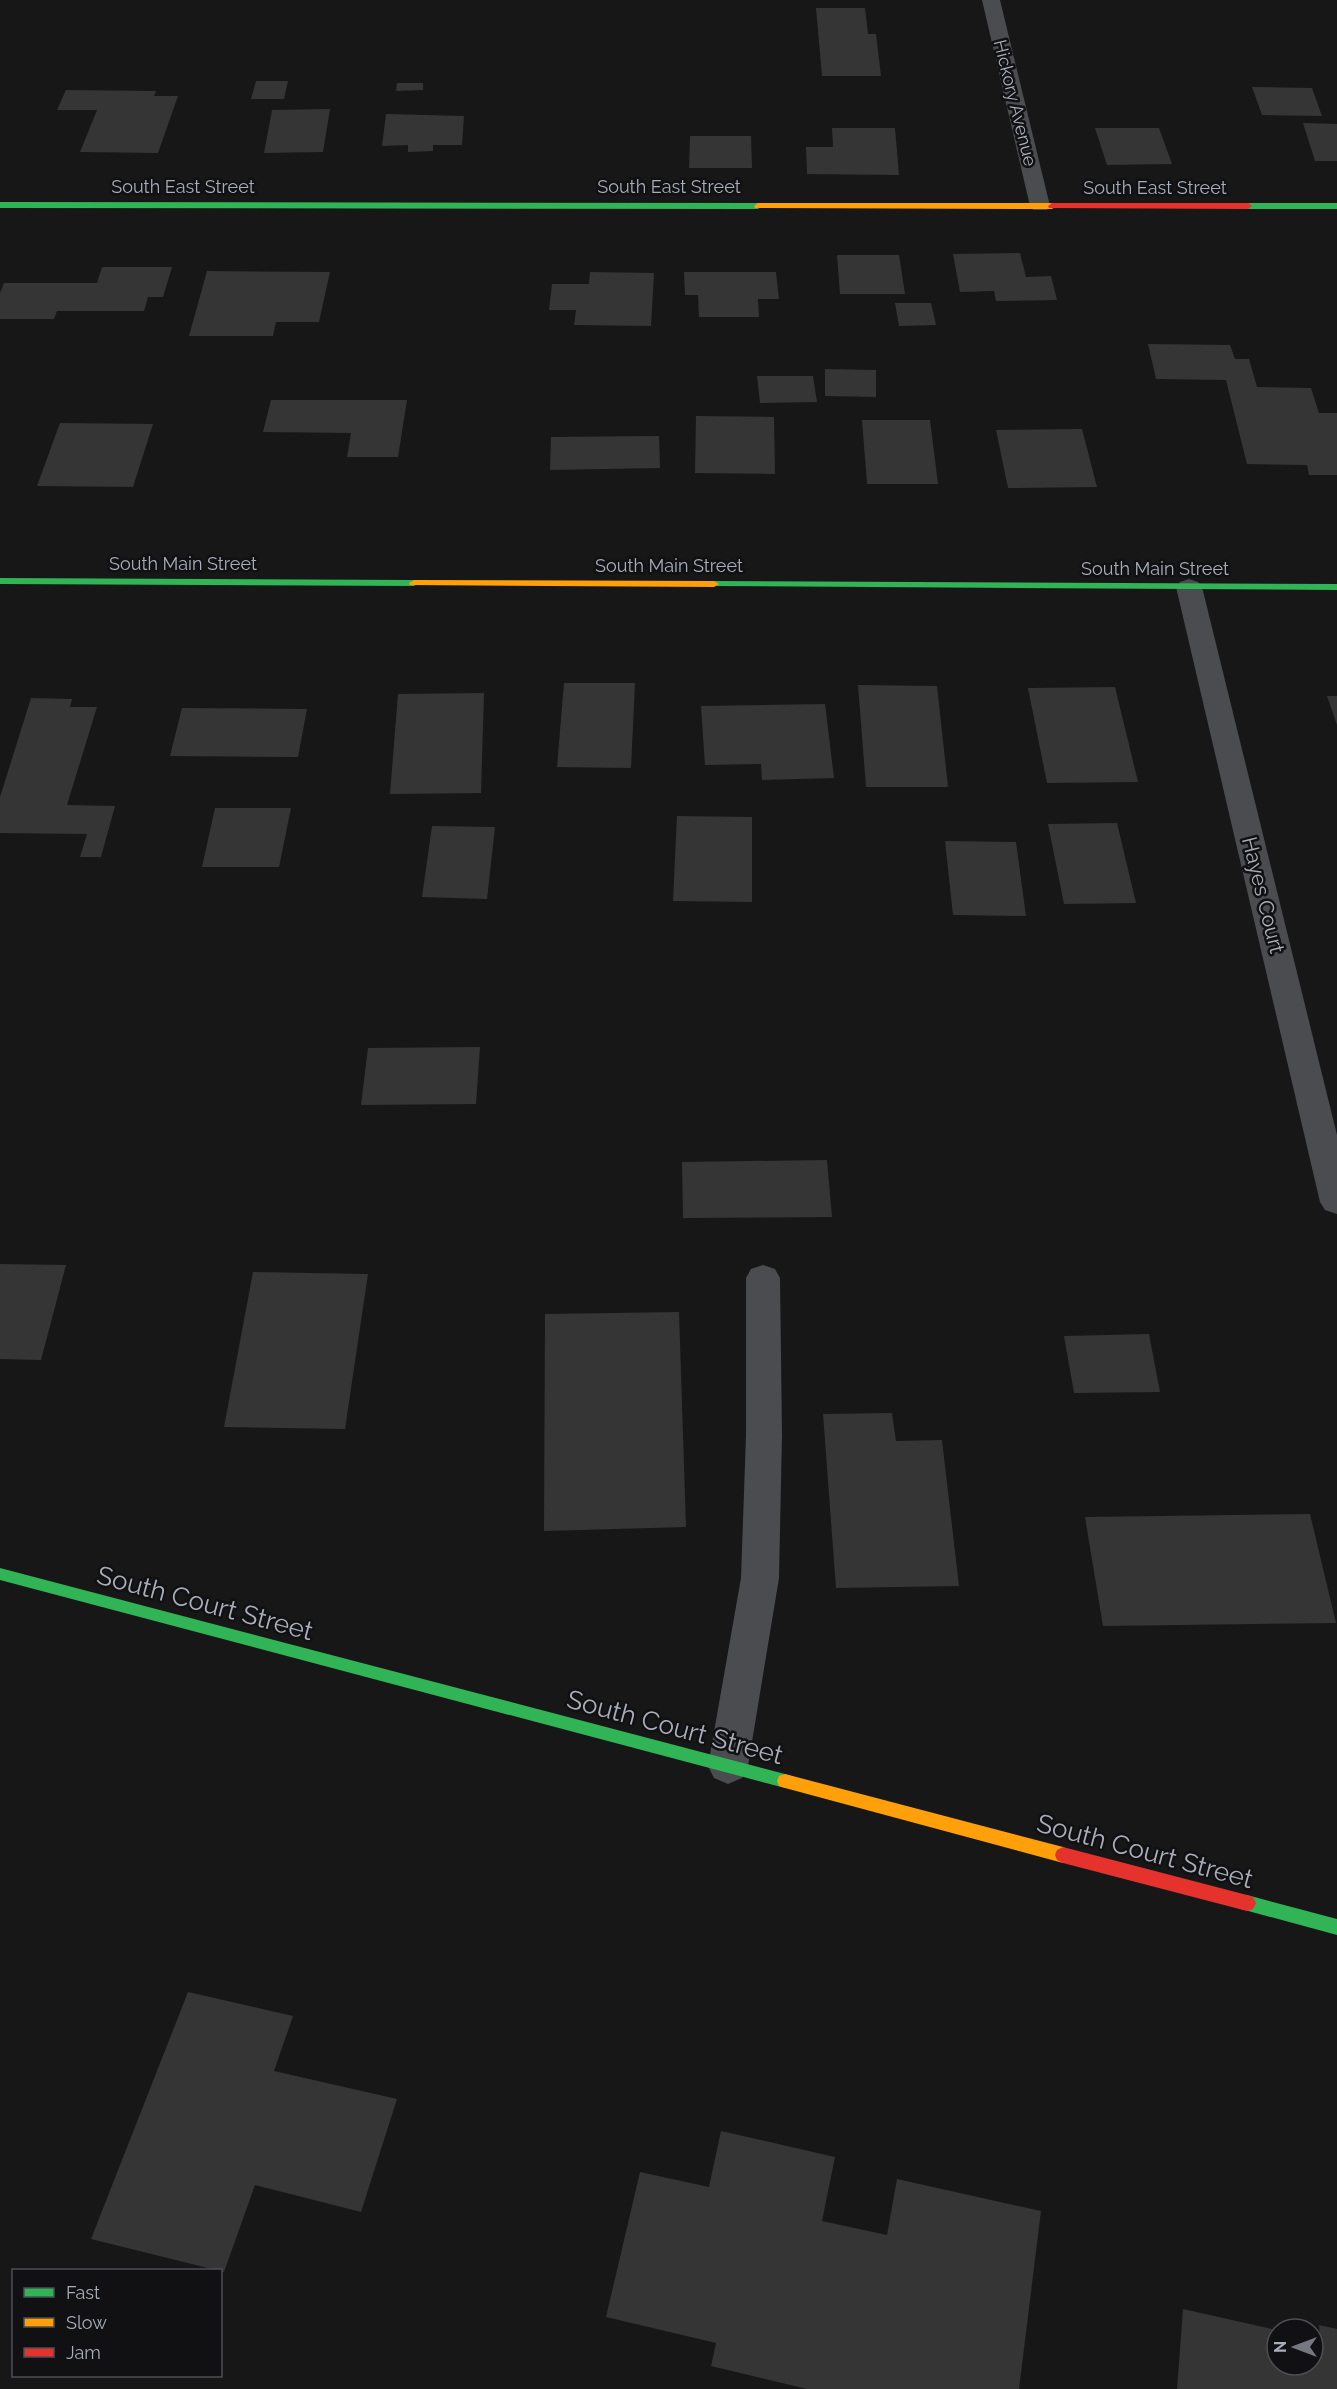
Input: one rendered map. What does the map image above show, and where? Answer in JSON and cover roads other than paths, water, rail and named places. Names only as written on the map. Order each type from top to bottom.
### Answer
[{"type":"street","name":"Hickory Avenue","points":[[991,0],[1040,206]]},
{"type":"street","name":"South East Street","points":[[0,205],[1337,206]]},
{"type":"street","name":"South Main Street","points":[[0,581],[1337,587]]},
{"type":"street","name":"Hayes Court","points":[[1189,587],[1337,1202]]},
{"type":"street","points":[[728,1766],[760,1578],[764,1435],[763,1278]]},
{"type":"street","name":"South Court Street","points":[[0,1574],[1337,1927]]}]
